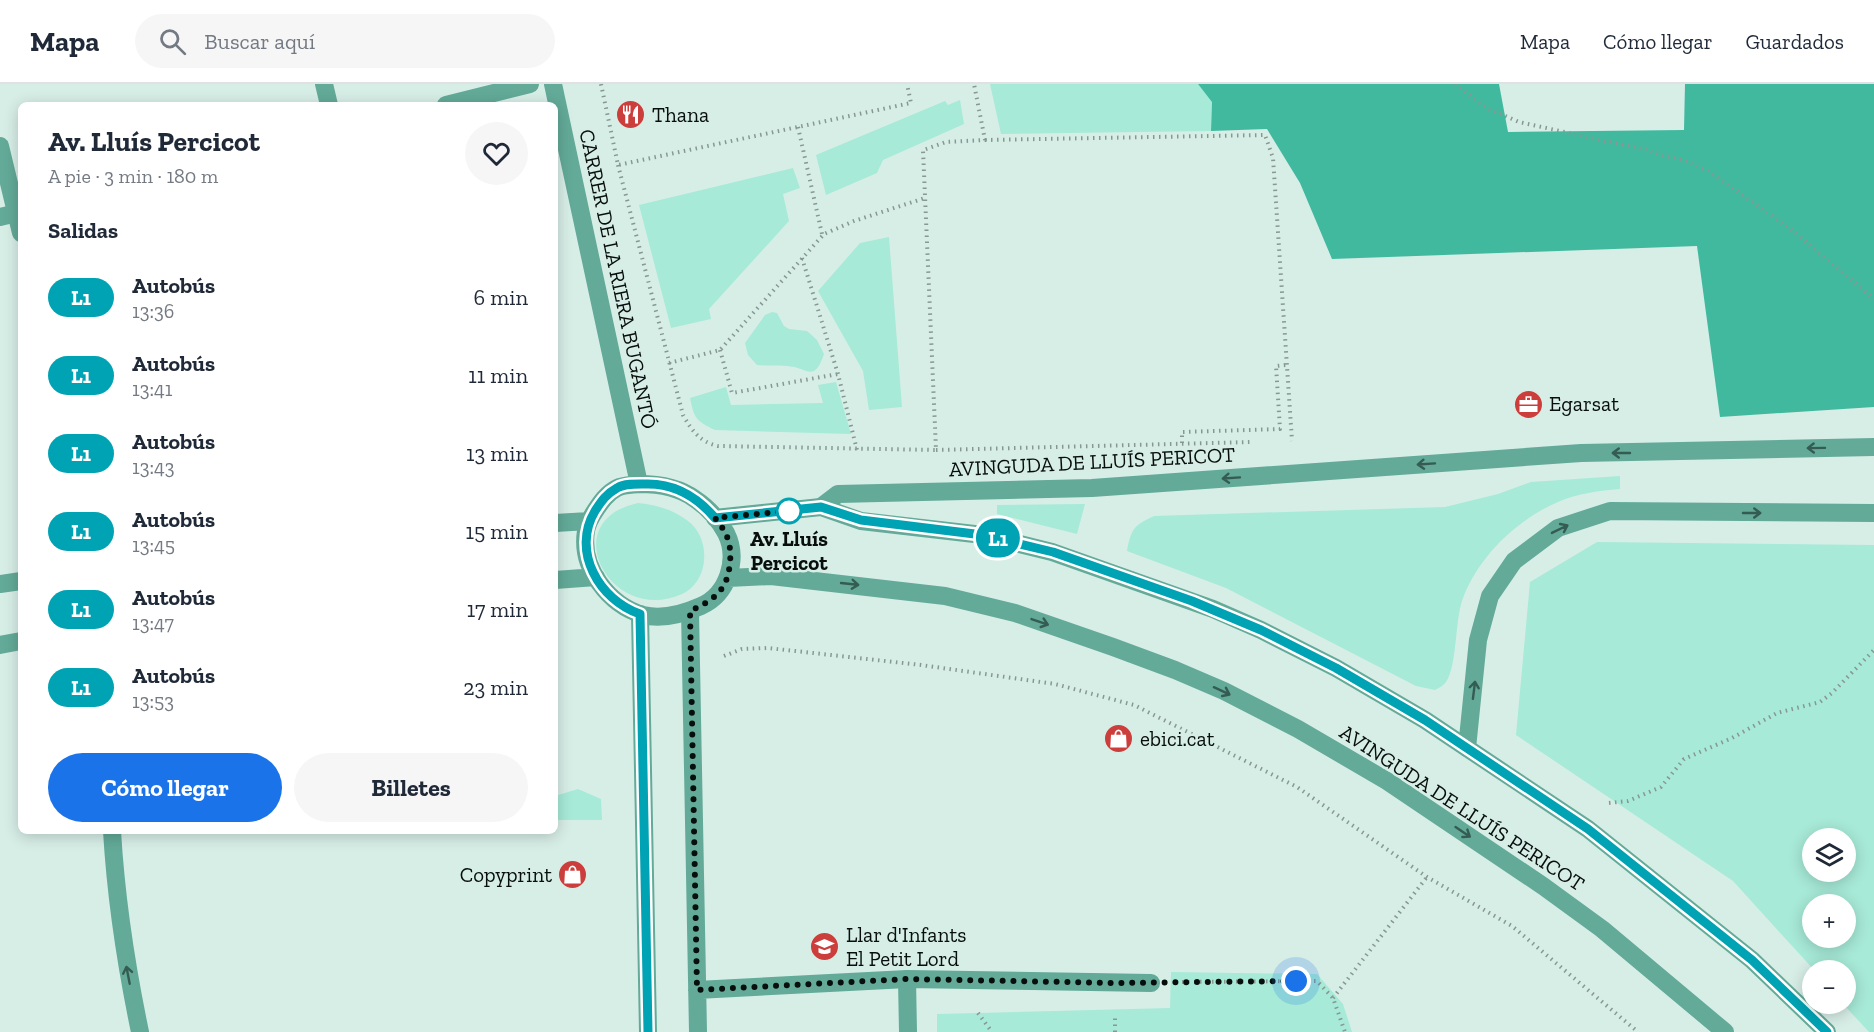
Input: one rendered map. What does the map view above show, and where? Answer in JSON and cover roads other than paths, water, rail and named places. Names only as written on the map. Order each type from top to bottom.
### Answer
[{"type":"street","points":[[324,84],[329,102]]},
{"type":"street","points":[[458,102],[530,84]]},
{"type":"street","name":"CARRER DE LA RIERA BUGANTÓ","points":[[553,84],[557,102]]},
{"type":"street","name":"CARRER DE LA RIERA BUGANTÓ","points":[[558,107],[639,484]]},
{"type":"street","points":[[0,146],[12,214]]},
{"type":"street","name":"AVINGUDA DE LLUÍS PERICOT","points":[[821,507],[838,494],[1092,488],[1581,453],[1874,447]]},
{"type":"street","points":[[657,484],[676,489],[695,498],[715,518],[725,532],[731,549],[729,578],[726,585],[713,598],[690,611],[662,617],[640,614],[628,609],[612,598],[591,568],[585,532],[602,499],[617,488],[657,484]]},
{"type":"street","name":"AVINGUDA DE LLUÍS PERICOT","points":[[715,518],[821,507],[861,520],[983,535],[1053,552],[1161,590],[1261,630],[1336,668],[1425,720],[1588,829],[1752,960],[1827,1032]]},
{"type":"street","points":[[1467,748],[1478,640],[1490,596],[1514,561],[1558,528],[1610,511],[1874,513]]},
{"type":"street","points":[[558,523],[589,521]]},
{"type":"street","name":"AVINGUDA DE LLUÍS PERICOT","points":[[729,578],[771,576],[945,596],[1015,613],[1175,670],[1224,691],[1298,729],[1387,781],[1484,846],[1602,929],[1725,1032]]},
{"type":"street","points":[[558,580],[596,577]]},
{"type":"street","points":[[0,584],[18,581]]},
{"type":"street","points":[[690,611],[698,1032]]},
{"type":"street","points":[[640,614],[648,1032]]},
{"type":"street","points":[[0,645],[18,642]]},
{"type":"street","points":[[112,834],[114,876],[125,957],[140,1032]]},
{"type":"street","points":[[697,990],[907,979],[1151,983]]},
{"type":"street","points":[[907,979],[908,1032]]},
{"type":"place","name":"Thana","points":[[631,115]]},
{"type":"place","name":"Egarsat","points":[[1528,404]]},
{"type":"place","name":"Av. Lluís Percicot","points":[[789,511]]},
{"type":"place","name":"ebici.cat","points":[[1119,739]]},
{"type":"place","name":"Copyprint","points":[[573,875]]},
{"type":"place","name":"Llar d'Infants El Petit Lord","points":[[825,947]]}]
